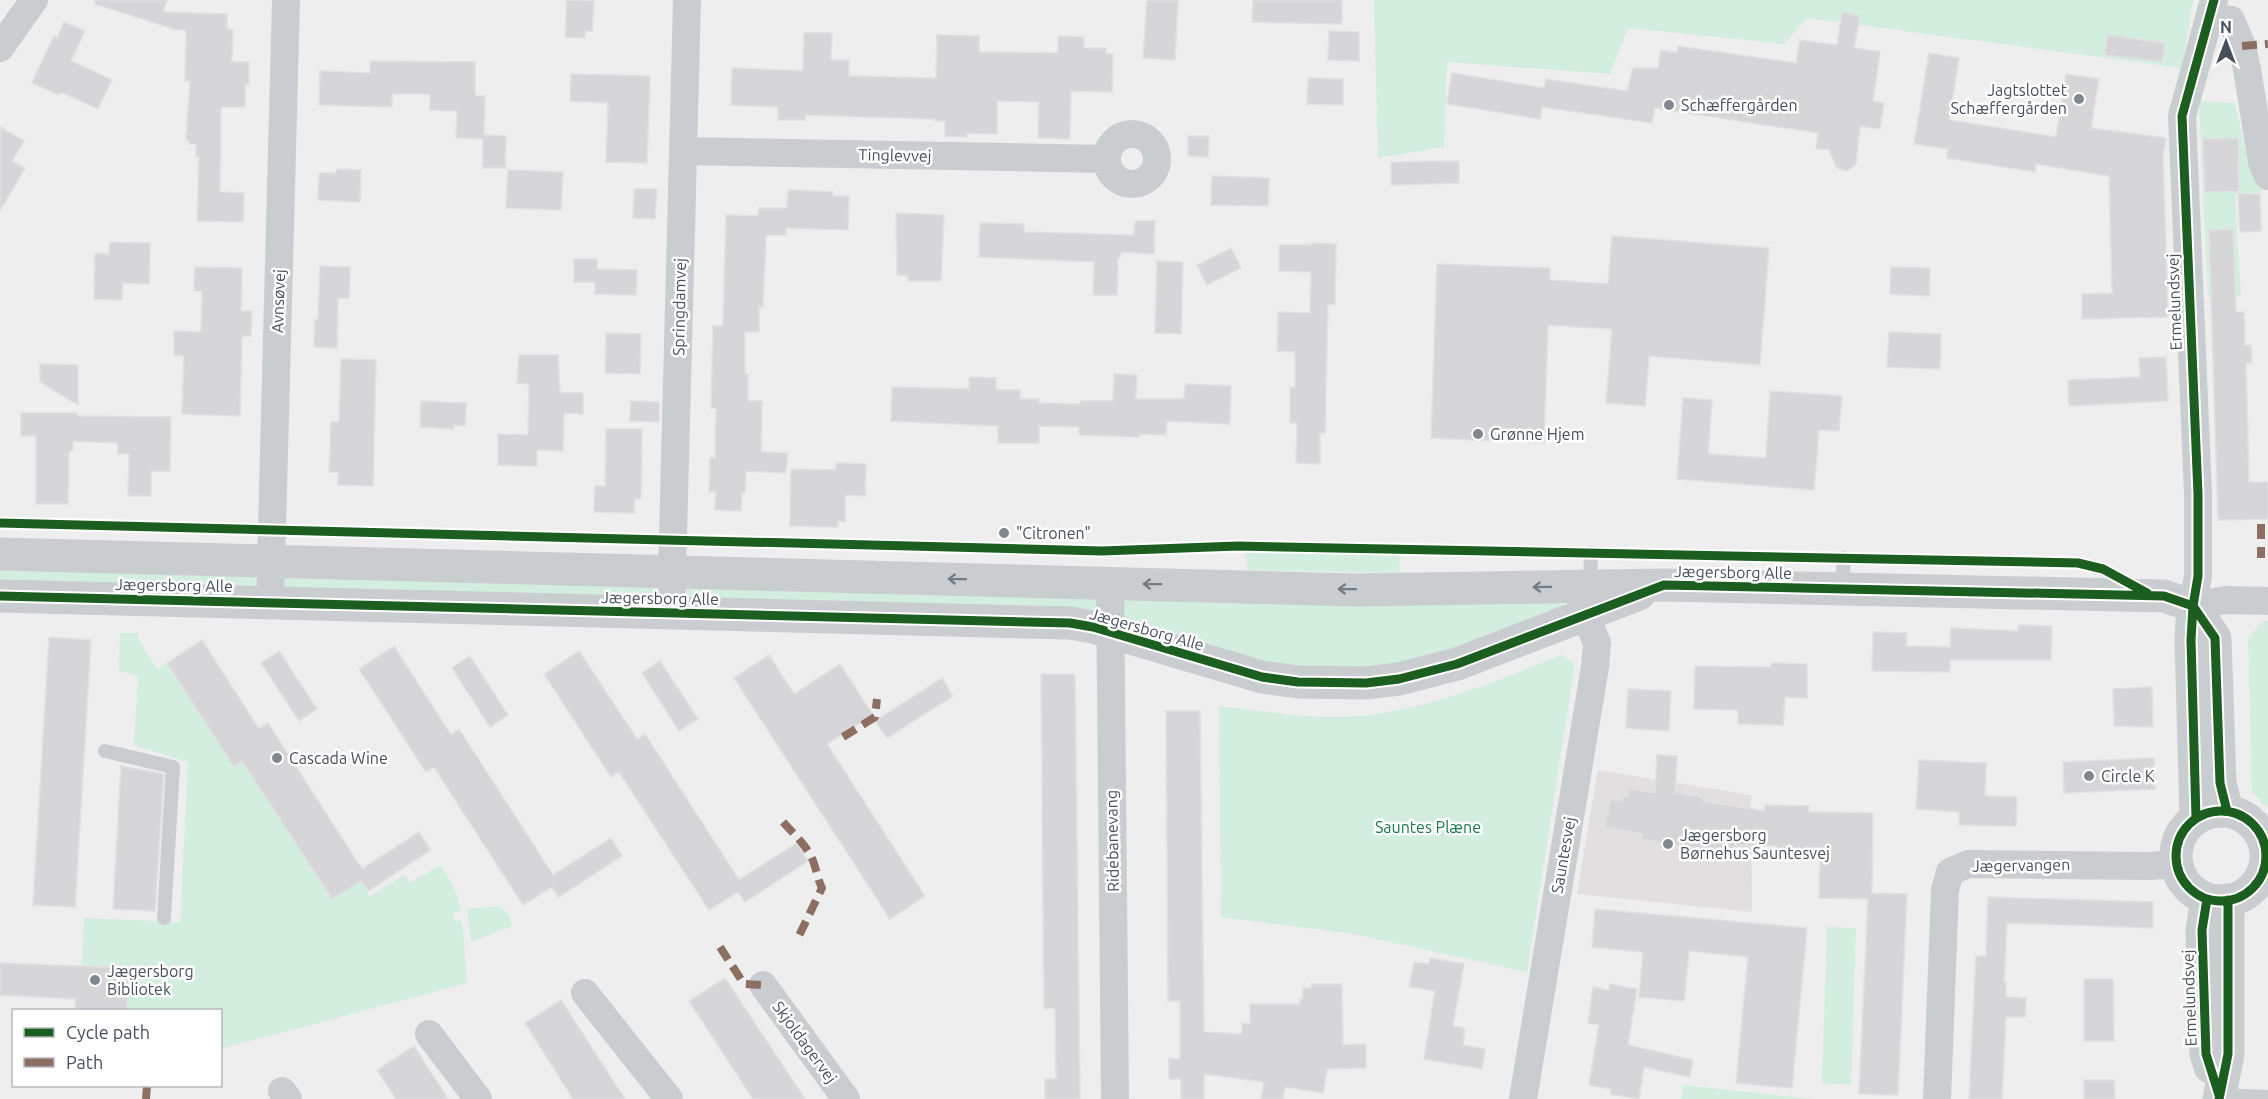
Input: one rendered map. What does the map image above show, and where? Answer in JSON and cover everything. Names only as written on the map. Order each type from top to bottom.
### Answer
[{"type":"street","points":[[0,48],[34,0]]},
{"type":"street","name":"Avnsøvej","points":[[270,603],[286,0]]},
{"type":"street","name":"Springdamvej","points":[[671,613],[687,0]]},
{"type":"street","points":[[2212,9],[2231,20],[2242,46],[2262,162],[2268,176]]},
{"type":"street","name":"Ermelundsvej","points":[[2196,818],[2191,640],[2198,576],[2198,494],[2182,116],[2212,9]]},
{"type":"street","name":"Tinglevvej","points":[[683,151],[1106,159]]},
{"type":"street","name":"Jægersborg Alle","points":[[0,555],[1357,590],[1587,600],[1664,585],[1843,573],[2150,594],[2173,597],[2193,606]]},
{"type":"street","name":"Ridebanevang","points":[[1110,583],[1115,1099]]},
{"type":"street","name":"Jægersborg Alle","points":[[0,596],[1070,623],[1109,632],[1262,677],[1309,683],[1366,683],[1399,679],[1456,664],[1587,600]]},
{"type":"street","name":"Sauntesvej","points":[[1523,1099],[1595,667],[1597,643],[1587,600]]},
{"type":"street","points":[[2227,811],[2220,783],[2215,638],[2193,606],[2226,600],[2268,601]]},
{"type":"street","points":[[2211,811],[2227,811],[2242,815],[2258,829],[2265,843],[2267,863],[2260,879],[2244,895],[2217,899],[2198,894],[2186,884],[2176,864],[2176,847],[2180,836],[2196,818],[2211,811]]},
{"type":"street","name":"Jægervangen","points":[[1937,1099],[1945,890],[1950,872],[1968,864],[2150,866],[2176,864]]},
{"type":"street","points":[[2217,899],[2228,1054],[2218,1097]]},
{"type":"street","name":"Skjoldagervej","points":[[763,985],[846,1099]]},
{"type":"street","points":[[585,993],[669,1099]]},
{"type":"street","points":[[429,1034],[478,1099]]},
{"type":"lane","points":[[1587,600],[1591,553]]},
{"type":"lane","points":[[105,751],[173,766],[164,918]]},
{"type":"lane","points":[[2218,1097],[2268,1097]]},
{"type":"shaded area","name":"Jægersborg Børnehus Sauntesvej","points":[[1598,770],[1751,795],[1752,912],[1577,894]]},
{"type":"green space","points":[[1374,0],[2193,0],[2182,68],[1807,18],[1784,44],[1628,28],[1610,74],[1447,62],[1444,147],[1378,158]]},
{"type":"green space","points":[[2199,101],[2235,103],[2246,153],[2263,192],[2235,194],[2241,296],[2208,297]]},
{"type":"green space","points":[[1244,551],[1403,554],[1399,568],[1403,573],[1246,570],[1248,560]]},
{"type":"green space","points":[[0,563],[253,572],[256,581],[253,590],[0,588]]},
{"type":"green space","points":[[288,573],[657,587],[657,598],[284,588]]},
{"type":"green space","points":[[688,585],[1097,596],[1096,611],[687,599]]},
{"type":"green space","points":[[1123,595],[1562,602],[1565,608],[1459,655],[1306,675],[1124,621]]},
{"type":"green space","points":[[2263,621],[2268,621],[2268,809],[2252,791],[2248,638]]},
{"type":"green space","points":[[120,633],[138,633],[138,639],[158,670],[167,663],[234,766],[242,761],[331,899],[361,881],[370,897],[404,875],[410,883],[440,865],[453,886],[460,904],[461,911],[453,913],[455,920],[462,921],[467,983],[222,1049],[222,1009],[127,1009],[129,968],[82,966],[84,918],[180,922],[188,762],[134,745],[138,676],[119,671]]},
{"type":"green space","name":"Sauntes Plæne","points":[[1562,655],[1575,664],[1527,972],[1353,934],[1221,917],[1219,706],[1325,717],[1360,716],[1387,712],[1463,693]]},
{"type":"green space","points":[[499,906],[509,914],[512,926],[471,942],[467,909]]},
{"type":"green space","points":[[1827,927],[1856,928],[1851,1085],[1822,1083]]},
{"type":"green space","points":[[1684,1085],[1811,1099],[1681,1099]]},
{"type":"building","points":[[95,0],[167,0],[163,12],[227,14],[227,29],[233,29],[232,62],[249,62],[249,84],[245,84],[245,107],[221,107],[220,192],[244,193],[243,222],[197,221],[199,157],[196,157],[196,144],[189,144],[189,140],[186,140],[190,81],[185,81],[186,30],[177,30],[95,4]]},
{"type":"building","points":[[567,0],[594,1],[592,31],[585,31],[585,38],[565,37]]},
{"type":"building","points":[[1147,0],[1178,0],[1175,60],[1143,58]]},
{"type":"building","points":[[1253,0],[1342,0],[1342,24],[1252,22]]},
{"type":"building","name":"Schæffergården","points":[[1842,12],[1860,16],[1854,48],[1880,52],[1873,101],[1884,103],[1880,129],[1860,126],[1856,164],[1847,171],[1837,168],[1829,150],[1816,148],[1818,133],[1655,108],[1652,123],[1542,107],[1540,119],[1447,104],[1452,73],[1544,88],[1546,79],[1627,91],[1633,68],[1658,68],[1661,50],[1677,53],[1678,46],[1796,63],[1800,40],[1837,45]]},
{"type":"building","points":[[64,22],[85,31],[71,61],[112,80],[98,109],[61,92],[59,95],[32,83],[54,36],[57,38]]},
{"type":"building","points":[[1329,31],[1359,32],[1359,61],[1328,60]]},
{"type":"building","points":[[804,33],[832,33],[831,60],[849,60],[849,76],[936,78],[937,35],[979,36],[979,52],[1058,53],[1058,36],[1084,37],[1084,48],[1106,48],[1106,54],[1113,54],[1112,92],[1071,91],[1070,139],[1038,138],[1039,102],[997,101],[997,134],[967,133],[967,137],[945,136],[945,121],[935,121],[935,119],[805,115],[805,120],[778,120],[778,107],[731,105],[732,68],[803,71]]},
{"type":"building","points":[[2107,35],[2165,43],[2162,62],[2105,55]]},
{"type":"building","points":[[1929,53],[1959,58],[1949,120],[2056,137],[2066,74],[2099,79],[2091,128],[2166,138],[2163,156],[2168,317],[2082,319],[2082,294],[2112,293],[2109,176],[2036,164],[2035,172],[1947,158],[1948,149],[1914,144]]},
{"type":"building","points":[[370,61],[475,62],[475,96],[485,96],[484,135],[506,136],[505,168],[483,168],[483,139],[456,138],[457,111],[430,110],[430,94],[392,94],[392,107],[319,105],[320,71],[370,73]]},
{"type":"building","points":[[571,74],[650,76],[647,163],[606,162],[608,103],[570,101]]},
{"type":"building","points":[[1308,78],[1343,79],[1343,105],[1307,104]]},
{"type":"building","points":[[0,127],[24,141],[12,161],[25,168],[0,211]]},
{"type":"building","points":[[1188,136],[1209,136],[1208,157],[1188,156]]},
{"type":"building","points":[[2238,138],[2239,191],[2205,192],[2203,139]]},
{"type":"building","points":[[1459,161],[1459,183],[1391,185],[1391,162]]},
{"type":"building","points":[[337,169],[361,170],[360,202],[318,200],[319,173],[336,173]]},
{"type":"building","points":[[508,170],[563,172],[561,210],[506,208]]},
{"type":"building","points":[[1212,176],[1269,178],[1268,206],[1211,205]]},
{"type":"building","points":[[634,189],[657,189],[655,219],[633,218]]},
{"type":"building","points":[[788,190],[833,192],[833,196],[849,196],[848,230],[786,228],[786,235],[766,235],[763,307],[759,307],[759,332],[745,332],[745,374],[748,374],[748,401],[762,401],[761,452],[788,453],[786,473],[746,471],[741,511],[715,510],[716,492],[709,492],[710,457],[715,458],[716,408],[711,408],[713,326],[723,326],[726,215],[758,216],[759,208],[787,208]]},
{"type":"building","points":[[2238,194],[2260,194],[2261,231],[2240,232]]},
{"type":"building","points":[[896,213],[944,215],[941,281],[908,281],[908,276],[897,275]]},
{"type":"building","points":[[1135,221],[1155,221],[1154,254],[1121,252],[1118,258],[1117,295],[1093,295],[1094,262],[979,257],[980,223],[1024,224],[1024,232],[1134,235]]},
{"type":"building","points":[[2233,229],[2236,312],[2244,312],[2245,345],[2251,345],[2252,363],[2246,363],[2249,482],[2268,482],[2268,519],[2218,520],[2209,230]]},
{"type":"building","points":[[1612,236],[1769,248],[1760,365],[1649,356],[1645,406],[1606,403],[1612,329],[1548,325],[1544,443],[1431,438],[1437,264],[1550,268],[1550,280],[1608,284]]},
{"type":"building","points":[[110,242],[150,243],[149,284],[123,283],[122,300],[94,299],[95,253],[109,254]]},
{"type":"building","points":[[1312,243],[1336,244],[1335,305],[1328,304],[1325,433],[1320,433],[1320,464],[1296,463],[1297,423],[1290,423],[1290,387],[1295,387],[1295,352],[1277,351],[1278,312],[1310,313],[1311,272],[1279,271],[1279,245],[1312,245]]},
{"type":"building","points":[[1231,248],[1241,268],[1207,285],[1197,265]]},
{"type":"building","points":[[574,259],[597,259],[597,269],[637,270],[636,295],[595,294],[595,282],[574,282]]},
{"type":"building","points":[[1157,261],[1183,262],[1181,334],[1155,333]]},
{"type":"building","points":[[320,266],[350,267],[349,298],[338,298],[337,348],[314,347],[315,320],[318,320]]},
{"type":"building","points":[[195,267],[242,268],[241,311],[252,311],[251,336],[242,336],[240,416],[182,414],[184,356],[174,355],[174,331],[201,332],[202,291],[194,291]]},
{"type":"building","points":[[1891,267],[1930,268],[1929,296],[1890,294]]},
{"type":"building","points":[[1889,332],[1941,334],[1940,369],[1887,367]]},
{"type":"building","points":[[606,333],[641,334],[640,374],[605,373]]},
{"type":"building","points":[[519,355],[558,355],[560,393],[583,393],[583,414],[564,413],[563,451],[537,450],[537,466],[498,465],[498,434],[528,435],[529,384],[517,383]]},
{"type":"building","points":[[2166,357],[2168,401],[2069,406],[2068,380],[2140,377],[2139,358]]},
{"type":"building","points":[[341,359],[376,360],[373,486],[338,485],[338,472],[329,472],[331,422],[339,422]]},
{"type":"building","points":[[40,364],[78,365],[78,405],[40,382]]},
{"type":"building","points":[[1114,374],[1137,375],[1136,399],[1184,399],[1185,384],[1231,386],[1230,424],[1167,421],[1166,435],[1139,434],[1139,437],[1079,435],[1079,427],[1039,426],[1039,443],[998,443],[998,426],[891,421],[892,387],[969,389],[969,377],[996,378],[996,390],[1020,390],[1020,399],[1039,399],[1039,403],[1080,404],[1080,401],[1113,401]]},
{"type":"building","points":[[1770,391],[1842,396],[1839,431],[1819,430],[1814,490],[1677,479],[1683,398],[1712,400],[1708,454],[1766,458]]},
{"type":"building","points":[[421,401],[466,403],[465,426],[454,425],[454,429],[420,427]]},
{"type":"building","points":[[631,401],[659,402],[659,422],[630,421]]},
{"type":"building","points":[[21,413],[171,417],[170,471],[151,471],[151,496],[128,496],[129,454],[118,454],[118,443],[73,441],[73,451],[69,451],[68,504],[36,504],[36,436],[21,436]]},
{"type":"building","points":[[606,429],[642,429],[641,499],[635,499],[634,513],[594,512],[595,486],[605,486]]},
{"type":"building","points":[[836,463],[866,464],[865,496],[845,495],[845,522],[838,521],[838,527],[790,526],[791,469],[836,470]]},
{"type":"building","points":[[2018,625],[2052,626],[2051,660],[1950,660],[1950,672],[1872,671],[1873,632],[1907,633],[1906,646],[1950,647],[1951,628],[2018,631]]},
{"type":"building","points":[[49,637],[91,640],[75,907],[33,905]]},
{"type":"building","points":[[202,640],[259,729],[268,723],[362,869],[419,832],[431,850],[368,891],[361,881],[332,899],[242,761],[234,767],[167,663]]},
{"type":"building","points":[[394,646],[451,735],[459,729],[553,875],[611,838],[622,856],[559,897],[552,887],[523,905],[434,767],[426,772],[359,669]]},
{"type":"building","points":[[279,651],[317,709],[299,721],[261,663]]},
{"type":"building","points":[[579,651],[637,739],[645,734],[739,880],[797,843],[808,861],[745,902],[738,892],[709,910],[619,772],[611,777],[544,674]]},
{"type":"building","points":[[769,655],[794,694],[840,664],[873,715],[827,744],[925,896],[890,919],[734,678]]},
{"type":"building","points":[[470,656],[508,715],[490,727],[452,668]]},
{"type":"building","points":[[660,661],[698,719],[679,731],[642,673]]},
{"type":"building","points":[[1771,663],[1807,664],[1807,698],[1785,697],[1783,725],[1738,724],[1738,710],[1694,709],[1695,666],[1771,667]]},
{"type":"building","points":[[1041,674],[1075,674],[1080,1099],[1045,1099],[1045,1079],[1056,1079],[1055,1008],[1044,1009]]},
{"type":"building","points":[[942,678],[953,696],[887,738],[875,721]]},
{"type":"building","points":[[2152,687],[2153,727],[2114,726],[2113,689]]},
{"type":"building","points":[[1628,689],[1671,691],[1669,731],[1626,728]]},
{"type":"building","points":[[1166,711],[1200,711],[1204,1032],[1242,1034],[1242,1023],[1250,1024],[1250,1004],[1300,1004],[1300,999],[1303,999],[1303,988],[1311,988],[1311,984],[1342,984],[1343,1045],[1366,1044],[1366,1068],[1327,1069],[1323,1093],[1285,1087],[1283,1099],[1261,1099],[1264,1082],[1204,1074],[1204,1099],[1181,1099],[1181,1079],[1169,1079],[1169,1059],[1180,1059],[1180,1001],[1168,1001]]},
{"type":"building","points":[[1657,755],[1677,756],[1675,792],[1703,797],[1703,801],[1765,811],[1765,805],[1809,806],[1809,812],[1873,813],[1872,893],[1907,894],[1898,1095],[1859,1094],[1868,899],[1819,898],[1820,855],[1776,854],[1776,846],[1735,845],[1733,854],[1641,839],[1643,834],[1605,827],[1610,799],[1622,801],[1622,797],[1628,797],[1629,788],[1655,793]]},
{"type":"building","points":[[2154,758],[2155,789],[2064,793],[2063,762]]},
{"type":"building","points":[[1919,760],[1986,763],[1985,796],[2017,797],[2016,826],[1959,825],[1959,812],[1916,809]]},
{"type":"building","points":[[121,766],[164,774],[155,911],[113,909]]},
{"type":"building","points":[[1988,897],[2153,902],[2153,928],[2007,923],[2004,982],[2006,982],[2006,997],[2026,998],[2025,1017],[2006,1017],[2002,1099],[1969,1099],[1976,956],[1986,956]]},
{"type":"building","points":[[1595,909],[1807,928],[1792,1088],[1736,1083],[1748,957],[1689,951],[1684,1001],[1639,997],[1643,952],[1592,947]]},
{"type":"building","points":[[1430,958],[1464,964],[1453,1026],[1465,1028],[1463,1045],[1485,1049],[1482,1069],[1424,1059],[1435,991],[1409,987],[1414,962],[1429,964]]},
{"type":"building","points":[[0,963],[129,968],[127,1009],[75,1009],[76,999],[0,995]]},
{"type":"building","points":[[725,978],[805,1099],[753,1099],[689,1001]]},
{"type":"building","points":[[2084,979],[2113,979],[2114,1041],[2084,1041]]},
{"type":"building","points":[[1610,984],[1637,989],[1628,1045],[1693,1060],[1690,1077],[1644,1067],[1639,1099],[1610,1094],[1611,1089],[1589,1085],[1599,1025],[1588,1023],[1593,987],[1609,990]]},
{"type":"building","points":[[561,1000],[625,1099],[573,1099],[525,1023]]},
{"type":"building","points":[[414,1046],[448,1099],[396,1099],[377,1070]]},
{"type":"building","points":[[2084,1080],[2114,1080],[2115,1099],[2084,1099]]},
{"type":"marked path","points":[[2242,46],[2268,44]]},
{"type":"marked path","points":[[2261,524],[2261,558]]},
{"type":"marked path","points":[[843,737],[875,717],[877,699]]},
{"type":"marked path","points":[[783,822],[802,842],[811,856],[822,888],[797,940]]},
{"type":"marked path","points":[[720,947],[744,984],[763,985]]},
{"type":"marked path","points":[[146,1099],[147,1087]]},
{"type":"cycle path","points":[[2196,818],[2191,640],[2198,576],[2198,494],[2182,116],[2214,0]]},
{"type":"cycle path","points":[[0,523],[1102,551],[1238,546],[2078,563],[2103,569],[2147,593]]},
{"type":"cycle path","points":[[0,596],[1070,623],[1093,627],[1262,677],[1298,682],[1366,683],[1399,679],[1457,664],[1664,585],[2164,596],[2193,606],[2215,638],[2220,783],[2227,811]]},
{"type":"cycle path","points":[[2221,811],[2238,814],[2253,824],[2263,839],[2266,856],[2263,873],[2253,888],[2238,898],[2221,901],[2204,898],[2189,888],[2179,873],[2176,856],[2179,839],[2189,824],[2204,814],[2221,811]]},
{"type":"cycle path","points":[[2207,899],[2202,930],[2206,1054],[2219,1095]]},
{"type":"cycle path","points":[[2219,1099],[2228,1054],[2228,900]]},
{"type":"place","name":"Jagtslottet Schæffergården","points":[[2079,99]]},
{"type":"place","name":"Schæffergården","points":[[1669,105]]},
{"type":"place","name":"Grønne Hjem","points":[[1478,434]]},
{"type":"place","name":"\"Citronen\"","points":[[1004,533]]},
{"type":"place","name":"Cascada Wine","points":[[277,758]]},
{"type":"place","name":"Circle K","points":[[2089,776]]},
{"type":"place","name":"Jægersborg Børnehus Sauntesvej","points":[[1668,844]]},
{"type":"place","name":"Jægersborg Bibliotek","points":[[95,980]]}]
